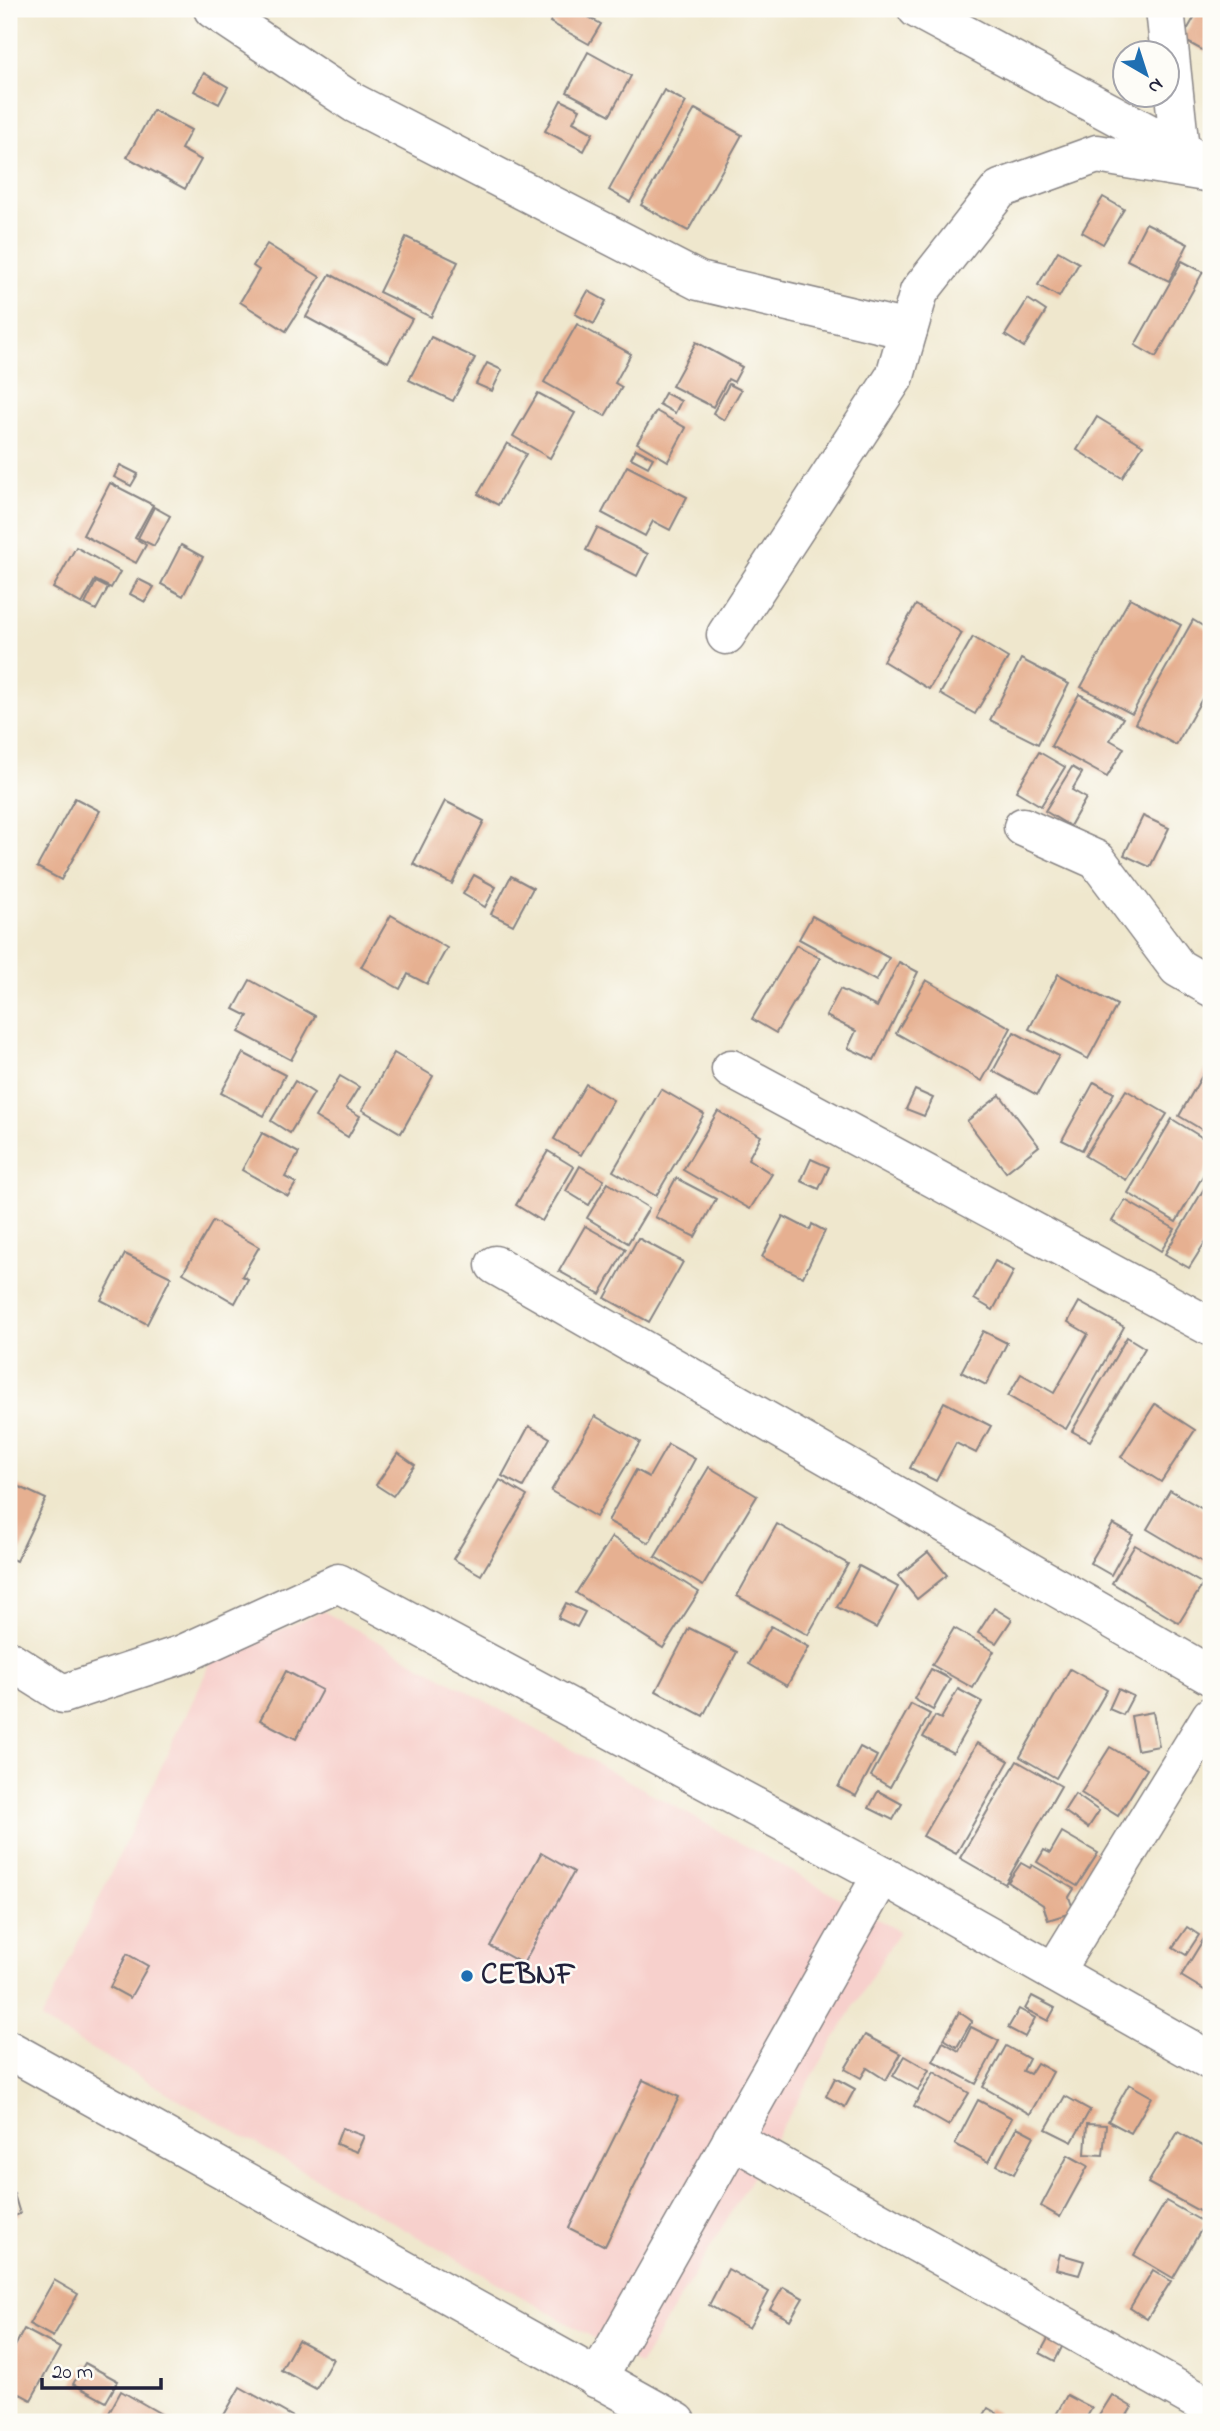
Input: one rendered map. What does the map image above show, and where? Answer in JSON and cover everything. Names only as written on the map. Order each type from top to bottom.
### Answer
[{"type":"street","points":[[213,9],[354,103],[699,281],[908,330]]},
{"type":"street","points":[[917,9],[1196,159]]},
{"type":"street","points":[[1165,9],[1196,159]]},
{"type":"street","points":[[726,635],[895,376],[919,292],[1000,189],[1097,154],[1211,173]]},
{"type":"street","points":[[1023,827],[1097,860],[1178,968],[1211,987]]},
{"type":"street","points":[[731,1069],[1211,1327]]},
{"type":"street","points":[[495,1265],[1211,1676]]},
{"type":"street","points":[[9,1660],[63,1694],[183,1654],[338,1583],[882,1875],[1211,2061]]},
{"type":"street","points":[[1054,1972],[1211,1716]]},
{"type":"street","points":[[597,2379],[882,1875]]},
{"type":"street","points":[[9,2050],[677,2422]]},
{"type":"street","points":[[732,2139],[1211,2408]]},
{"type":"shaded area","name":"CEBNF","points":[[323,1611],[899,1931],[640,2365],[41,2020],[212,1660]]},
{"type":"building","points":[[557,9],[574,9],[601,24],[589,44],[550,22]]},
{"type":"building","points":[[1199,9],[1211,9],[1211,55],[1182,39]]},
{"type":"building","points":[[588,52],[631,76],[610,115],[567,92]]},
{"type":"building","points":[[204,73],[228,87],[219,104],[194,91]]},
{"type":"building","points":[[664,90],[686,102],[630,202],[609,190]]},
{"type":"building","points":[[561,100],[580,109],[573,122],[593,133],[584,151],[545,131]]},
{"type":"building","points":[[695,109],[742,135],[688,231],[641,205]]},
{"type":"building","points":[[153,110],[191,130],[181,149],[201,160],[185,189],[127,157]]},
{"type":"building","points":[[1103,197],[1124,209],[1103,244],[1082,232]]},
{"type":"building","points":[[1146,223],[1188,244],[1169,281],[1127,260]]},
{"type":"building","points":[[406,237],[458,262],[431,317],[379,292]]},
{"type":"building","points":[[267,244],[320,277],[286,331],[240,302],[259,270],[253,266]]},
{"type":"building","points":[[1058,251],[1079,263],[1059,297],[1038,285]]},
{"type":"building","points":[[1182,261],[1203,272],[1156,357],[1135,345]]},
{"type":"building","points":[[330,274],[412,319],[388,362],[306,317]]},
{"type":"building","points":[[588,291],[606,301],[594,324],[575,314]]},
{"type":"building","points":[[1028,299],[1046,311],[1024,347],[1005,335]]},
{"type":"building","points":[[577,324],[631,354],[615,383],[622,387],[605,416],[544,382]]},
{"type":"building","points":[[431,337],[475,358],[453,401],[409,380]]},
{"type":"building","points":[[696,342],[742,367],[734,382],[728,379],[713,407],[672,386]]},
{"type":"building","points":[[487,363],[502,370],[492,391],[476,384]]},
{"type":"building","points":[[729,384],[741,390],[724,420],[713,413]]},
{"type":"building","points":[[538,393],[575,413],[550,458],[513,436]]},
{"type":"building","points":[[665,393],[681,401],[675,413],[659,404]]},
{"type":"building","points":[[656,411],[686,428],[668,461],[637,443]]},
{"type":"building","points":[[1097,417],[1143,445],[1122,478],[1077,450]]},
{"type":"building","points":[[507,443],[526,454],[498,505],[478,494]]},
{"type":"building","points":[[636,449],[653,458],[648,467],[631,458]]},
{"type":"building","points":[[120,465],[138,474],[131,486],[114,477]]},
{"type":"building","points":[[627,466],[687,497],[670,530],[653,521],[645,536],[602,513]]},
{"type":"building","points":[[110,483],[153,505],[135,538],[146,545],[136,563],[83,535]]},
{"type":"building","points":[[154,507],[170,516],[154,546],[138,538]]},
{"type":"building","points":[[597,528],[648,554],[637,576],[586,550]]},
{"type":"building","points":[[181,545],[203,557],[183,596],[161,584]]},
{"type":"building","points":[[76,547],[120,572],[111,588],[95,580],[82,604],[53,588]]},
{"type":"building","points":[[138,579],[154,587],[145,602],[130,594]]},
{"type":"building","points":[[96,582],[108,588],[96,610],[85,604]]},
{"type":"building","points":[[1130,598],[1181,625],[1132,714],[1081,687]]},
{"type":"building","points":[[916,605],[962,633],[929,689],[883,661]]},
{"type":"building","points":[[1193,620],[1211,631],[1211,683],[1176,745],[1135,723]]},
{"type":"building","points":[[973,637],[1008,658],[975,714],[940,694]]},
{"type":"building","points":[[1021,659],[1069,684],[1038,744],[990,720]]},
{"type":"building","points":[[1079,694],[1123,718],[1110,740],[1124,748],[1107,777],[1051,746]]},
{"type":"building","points":[[1039,752],[1065,767],[1041,806],[1016,791]]},
{"type":"building","points":[[1072,767],[1082,773],[1072,790],[1086,798],[1070,826],[1045,811]]},
{"type":"building","points":[[75,798],[100,811],[61,880],[37,867]]},
{"type":"building","points":[[445,801],[484,821],[452,884],[413,864]]},
{"type":"building","points":[[1143,816],[1169,828],[1150,867],[1124,855]]},
{"type":"building","points":[[474,875],[496,887],[485,907],[463,894]]},
{"type":"building","points":[[511,876],[533,888],[513,925],[491,914]]},
{"type":"building","points":[[391,915],[447,948],[427,984],[408,974],[400,989],[361,967]]},
{"type":"building","points":[[812,916],[889,958],[876,981],[799,939]]},
{"type":"building","points":[[796,945],[820,958],[776,1033],[752,1019]]},
{"type":"building","points":[[899,962],[918,972],[874,1060],[848,1048],[856,1031],[826,1016],[840,989],[877,1007]]},
{"type":"building","points":[[1058,974],[1117,1005],[1088,1059],[1029,1029]]},
{"type":"building","points":[[250,980],[315,1016],[291,1060],[239,1032],[248,1016],[234,1009]]},
{"type":"building","points":[[926,980],[1011,1028],[982,1081],[896,1033]]},
{"type":"building","points":[[1014,1032],[1059,1056],[1037,1095],[993,1071]]},
{"type":"building","points":[[243,1053],[285,1075],[264,1116],[221,1093]]},
{"type":"building","points":[[394,1053],[433,1076],[401,1133],[362,1110]]},
{"type":"building","points":[[1206,1069],[1211,1072],[1211,1135],[1179,1116]]},
{"type":"building","points":[[340,1076],[359,1087],[346,1108],[360,1116],[348,1137],[315,1117]]},
{"type":"building","points":[[295,1081],[314,1093],[290,1133],[271,1121]]},
{"type":"building","points":[[1094,1082],[1114,1093],[1082,1150],[1062,1140]]},
{"type":"building","points":[[586,1084],[613,1100],[581,1155],[554,1139]]},
{"type":"building","points":[[661,1089],[704,1114],[656,1196],[613,1171]]},
{"type":"building","points":[[915,1090],[933,1098],[924,1116],[906,1109]]},
{"type":"building","points":[[1126,1090],[1167,1114],[1126,1180],[1085,1156]]},
{"type":"building","points":[[1000,1095],[1039,1146],[1006,1172],[967,1121]]},
{"type":"building","points":[[718,1111],[761,1136],[748,1159],[772,1174],[750,1209],[683,1170]]},
{"type":"building","points":[[1172,1119],[1211,1143],[1211,1162],[1176,1222],[1128,1193]]},
{"type":"building","points":[[262,1133],[299,1153],[285,1177],[296,1183],[288,1196],[242,1170]]},
{"type":"building","points":[[548,1151],[574,1167],[542,1221],[516,1205]]},
{"type":"building","points":[[811,1159],[829,1167],[819,1189],[801,1181]]},
{"type":"building","points":[[580,1166],[604,1180],[589,1205],[566,1191]]},
{"type":"building","points":[[1211,1177],[1211,1233],[1189,1268],[1165,1254]]},
{"type":"building","points":[[676,1178],[716,1199],[695,1237],[655,1217]]},
{"type":"building","points":[[608,1183],[649,1208],[628,1243],[587,1218]]},
{"type":"building","points":[[1125,1200],[1175,1229],[1161,1251],[1112,1221]]},
{"type":"building","points":[[783,1216],[810,1230],[812,1224],[825,1231],[803,1277],[762,1257]]},
{"type":"building","points":[[213,1221],[259,1247],[242,1276],[248,1279],[235,1303],[183,1273]]},
{"type":"building","points":[[585,1226],[626,1249],[600,1294],[559,1271]]},
{"type":"building","points":[[638,1238],[683,1262],[649,1322],[605,1298]]},
{"type":"building","points":[[125,1254],[171,1277],[147,1324],[101,1300]]},
{"type":"building","points":[[995,1261],[1014,1271],[993,1310],[974,1299]]},
{"type":"building","points":[[1079,1302],[1124,1327],[1066,1429],[1008,1396],[1021,1374],[1054,1393],[1088,1334],[1068,1322]]},
{"type":"building","points":[[983,1331],[1007,1343],[986,1385],[961,1372]]},
{"type":"building","points":[[1127,1337],[1145,1348],[1090,1441],[1072,1431]]},
{"type":"building","points":[[944,1402],[991,1426],[976,1453],[956,1443],[936,1481],[910,1468]]},
{"type":"building","points":[[1155,1404],[1195,1430],[1161,1482],[1121,1457]]},
{"type":"building","points":[[595,1416],[640,1442],[596,1517],[551,1491]]},
{"type":"building","points":[[529,1426],[550,1438],[523,1487],[502,1476]]},
{"type":"building","points":[[668,1444],[695,1459],[649,1543],[608,1521],[636,1470],[649,1477]]},
{"type":"building","points":[[398,1453],[415,1465],[393,1496],[376,1485]]},
{"type":"building","points":[[709,1467],[757,1496],[703,1586],[655,1557]]},
{"type":"building","points":[[500,1480],[527,1496],[481,1575],[453,1559]]},
{"type":"building","points":[[9,1482],[46,1499],[16,1561],[9,1558]]},
{"type":"building","points":[[1170,1490],[1211,1514],[1211,1567],[1147,1529]]},
{"type":"building","points":[[777,1524],[848,1564],[808,1635],[737,1596]]},
{"type":"building","points":[[1113,1524],[1133,1535],[1111,1575],[1090,1563]]},
{"type":"building","points":[[612,1537],[699,1592],[663,1648],[576,1593]]},
{"type":"building","points":[[1135,1545],[1203,1584],[1179,1623],[1112,1583]]},
{"type":"building","points":[[928,1552],[947,1575],[917,1599],[898,1576]]},
{"type":"building","points":[[859,1566],[898,1587],[876,1628],[837,1607]]},
{"type":"building","points":[[566,1603],[585,1612],[577,1627],[558,1618]]},
{"type":"building","points":[[994,1608],[1012,1619],[996,1643],[978,1633]]},
{"type":"building","points":[[771,1626],[809,1647],[787,1686],[749,1664]]},
{"type":"building","points":[[689,1628],[737,1652],[703,1716],[656,1691]]},
{"type":"building","points":[[954,1628],[994,1651],[973,1688],[932,1665]]},
{"type":"building","points":[[931,1669],[950,1679],[933,1710],[914,1699]]},
{"type":"building","points":[[1070,1669],[1107,1690],[1056,1778],[1020,1757]]},
{"type":"building","points":[[286,1671],[322,1690],[296,1739],[260,1720]]},
{"type":"building","points":[[958,1689],[982,1702],[953,1753],[923,1737],[935,1716],[941,1719]]},
{"type":"building","points":[[1118,1689],[1133,1696],[1123,1715],[1109,1709]]},
{"type":"building","points":[[911,1704],[930,1714],[890,1787],[871,1776]]},
{"type":"building","points":[[1153,1712],[1159,1746],[1137,1750],[1131,1716]]},
{"type":"building","points":[[977,1743],[1009,1761],[956,1854],[923,1836]]},
{"type":"building","points":[[860,1747],[877,1756],[856,1796],[838,1787]]},
{"type":"building","points":[[1110,1747],[1147,1769],[1118,1816],[1081,1793]]},
{"type":"building","points":[[1017,1761],[1061,1786],[1005,1884],[960,1858]]},
{"type":"building","points":[[878,1791],[902,1804],[893,1820],[869,1808]]},
{"type":"building","points":[[1075,1794],[1099,1811],[1088,1828],[1064,1811]]},
{"type":"building","points":[[1062,1832],[1098,1853],[1077,1886],[1037,1862],[1044,1850],[1050,1853]]},
{"type":"building","points":[[541,1853],[574,1872],[523,1964],[490,1946]]},
{"type":"building","points":[[1021,1863],[1030,1868],[1032,1865],[1074,1889],[1069,1897],[1074,1912],[1048,1920],[1043,1905],[1008,1882]]},
{"type":"building","points":[[1187,1927],[1199,1935],[1186,1955],[1173,1947]]},
{"type":"building","points":[[1208,1932],[1211,1934],[1211,1994],[1181,1976]]},
{"type":"building","points":[[127,1954],[148,1966],[130,1998],[110,1987]]},
{"type":"building","points":[[1032,1996],[1055,2008],[1048,2021],[1025,2009]]},
{"type":"building","points":[[1019,2009],[1035,2018],[1025,2037],[1008,2028]]},
{"type":"building","points":[[959,2012],[972,2021],[957,2047],[944,2039]]},
{"type":"building","points":[[971,2027],[999,2041],[976,2084],[933,2061],[943,2042],[959,2051]]},
{"type":"building","points":[[865,2035],[901,2054],[886,2080],[867,2068],[861,2078],[845,2069]]},
{"type":"building","points":[[1006,2046],[1029,2059],[1023,2071],[1030,2074],[1037,2063],[1053,2072],[1030,2114],[983,2087]]},
{"type":"building","points":[[905,2056],[929,2070],[918,2090],[893,2076]]},
{"type":"building","points":[[934,2072],[969,2093],[949,2126],[914,2106]]},
{"type":"building","points":[[835,2078],[855,2089],[845,2107],[826,2096]]},
{"type":"building","points":[[643,2080],[679,2097],[605,2246],[569,2228]]},
{"type":"building","points":[[1129,2084],[1152,2097],[1131,2133],[1108,2121]]},
{"type":"building","points":[[1065,2096],[1090,2110],[1072,2142],[1046,2129]]},
{"type":"building","points":[[978,2100],[1012,2118],[988,2162],[955,2144]]},
{"type":"building","points":[[1087,2124],[1106,2125],[1103,2155],[1085,2154]]},
{"type":"building","points":[[1017,2127],[1034,2136],[1014,2174],[997,2165]]},
{"type":"building","points":[[342,2128],[364,2136],[357,2152],[336,2144]]},
{"type":"building","points":[[1178,2132],[1211,2151],[1211,2207],[1206,2215],[1148,2183]]},
{"type":"building","points":[[1068,2155],[1088,2166],[1060,2217],[1041,2206]]},
{"type":"building","points":[[14,2194],[20,2214],[9,2218],[9,2195]]},
{"type":"building","points":[[1166,2201],[1205,2223],[1173,2278],[1134,2255]]},
{"type":"building","points":[[1060,2254],[1084,2261],[1079,2275],[1056,2269]]},
{"type":"building","points":[[728,2269],[769,2292],[749,2328],[709,2305]]},
{"type":"building","points":[[1153,2270],[1171,2281],[1147,2319],[1130,2308]]},
{"type":"building","points":[[54,2280],[78,2294],[53,2337],[29,2324]]},
{"type":"building","points":[[783,2287],[803,2298],[790,2320],[770,2309]]},
{"type":"building","points":[[24,2329],[60,2348],[31,2400],[9,2388],[9,2358]]},
{"type":"building","points":[[1051,2333],[1065,2341],[1055,2361],[1040,2353]]},
{"type":"building","points":[[298,2340],[333,2359],[316,2389],[281,2370]]},
{"type":"building","points":[[85,2363],[118,2381],[106,2402],[73,2384]]},
{"type":"building","points":[[240,2387],[302,2422],[220,2422]]},
{"type":"building","points":[[121,2391],[175,2422],[104,2422]]},
{"type":"building","points":[[1067,2395],[1092,2408],[1084,2422],[1052,2422]]},
{"type":"building","points":[[1112,2395],[1132,2407],[1123,2422],[1095,2422]]},
{"type":"building","points":[[988,2408],[1012,2422],[980,2422]]},
{"type":"place","name":"CEBNF","points":[[467,1976]]}]
